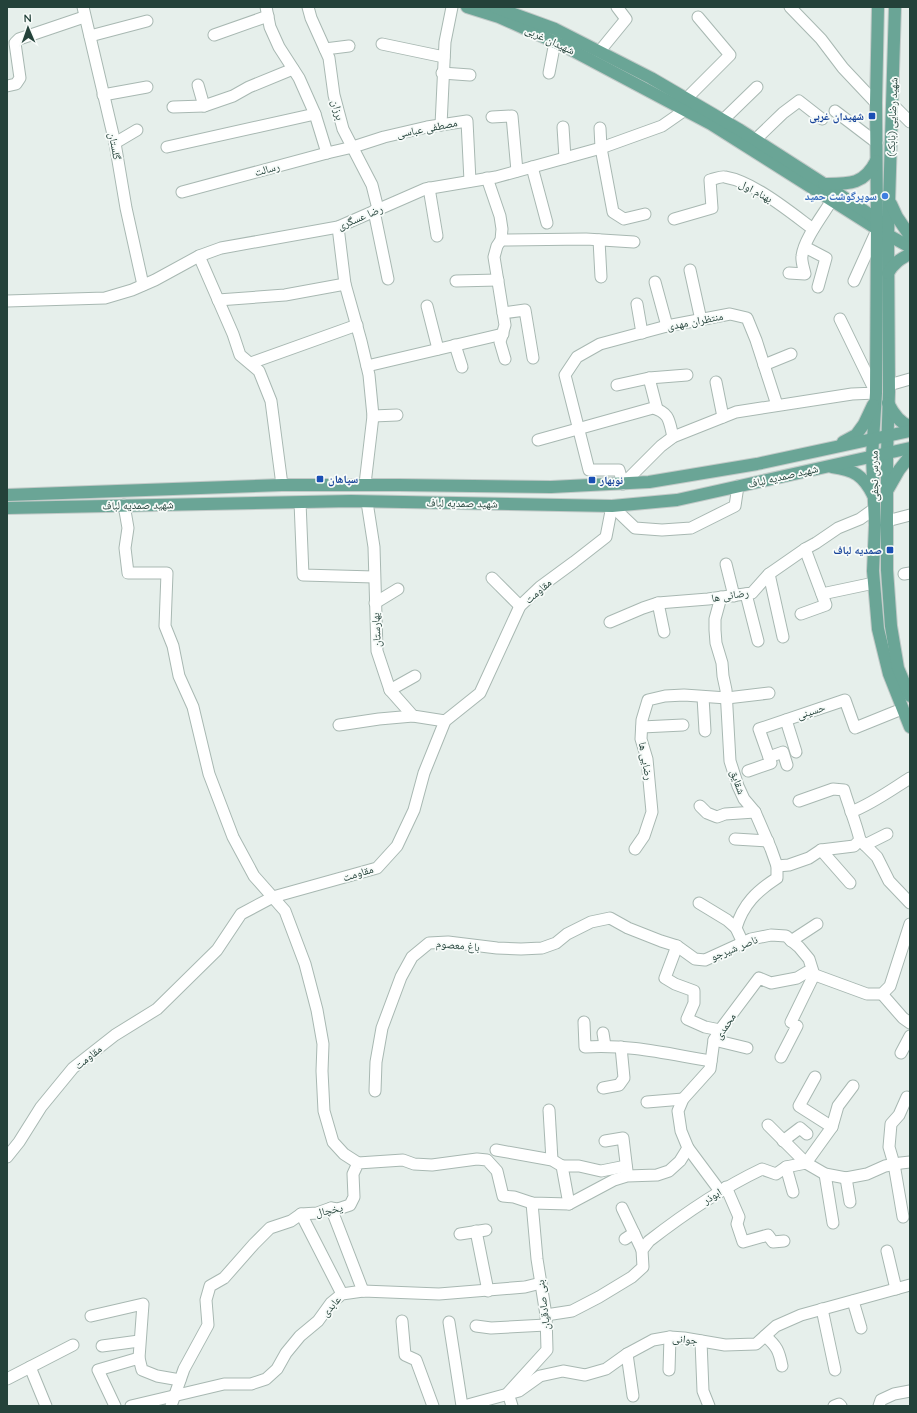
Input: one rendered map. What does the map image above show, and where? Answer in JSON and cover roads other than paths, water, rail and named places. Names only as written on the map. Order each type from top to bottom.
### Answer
[{"type":"main road","name":"شهیدان غربی","points":[[466,7],[499,17],[616,67],[685,105],[723,120],[824,184],[877,225]]},
{"type":"main road","name":"شهیدان غربی","points":[[495,7],[516,10],[555,29],[599,52],[616,67]]},
{"type":"main road","name":"شهید رضایی (بابک)","points":[[877,225],[876,103],[878,7]]},
{"type":"main road","name":"شهید رضایی (بابک)","points":[[889,231],[895,7]]},
{"type":"main road","name":"شهیدان غربی","points":[[685,105],[711,124],[832,200],[877,225]]},
{"type":"main road","points":[[824,184],[848,184],[862,178],[871,172],[877,159]]},
{"type":"main road","points":[[890,200],[897,217],[910,237]]},
{"type":"main road","points":[[877,225],[889,231],[910,237]]},
{"type":"main road","name":"مدرس نجفی","points":[[877,225],[876,397],[872,456],[874,496],[874,583],[878,629],[889,674],[910,727]]},
{"type":"main road","points":[[889,231],[910,247]]},
{"type":"main road","name":"مدرس نجفی","points":[[889,231],[889,385],[886,570],[891,626],[898,668],[910,696]]},
{"type":"main road","points":[[888,273],[893,265],[900,259],[910,254]]},
{"type":"main road","points":[[836,447],[856,435],[864,424],[876,397]]},
{"type":"main road","points":[[888,403],[895,416],[906,425],[910,426]]},
{"type":"main road","name":"شهید صمدیه لباف","points":[[8,495],[282,485],[365,484],[551,487],[623,484],[649,482],[734,468],[910,431]]},
{"type":"main road","name":"شهید صمدیه لباف","points":[[9,508],[300,502],[612,506],[677,500],[910,448]]},
{"type":"main road","points":[[887,492],[899,470],[910,456]]},
{"type":"main road","points":[[825,467],[846,469],[856,474],[867,482],[874,496]]},
{"type":"main road","points":[[8,495],[9,508]]},
{"type":"street","name":"برزان","points":[[308,7],[311,18],[329,58],[334,95],[343,129],[372,185],[388,279]]},
{"type":"street","points":[[440,125],[445,42],[452,7]]},
{"type":"street","points":[[599,52],[626,19],[617,7]]},
{"type":"street","points":[[790,7],[821,39],[843,68],[876,103]]},
{"type":"street","points":[[214,35],[267,11],[270,27],[279,47],[294,69],[315,114],[327,152]]},
{"type":"street","points":[[7,86],[16,84],[20,78],[15,42],[84,12]]},
{"type":"street","name":"گلستان","points":[[84,12],[115,143],[126,208],[143,285]]},
{"type":"street","name":"رضا عسگری","points":[[8,299],[105,298],[132,290],[199,256],[221,248],[338,227],[429,188],[517,171],[601,148],[662,126],[685,105],[730,55],[698,17]]},
{"type":"street","points":[[90,36],[147,21]]},
{"type":"street","points":[[549,74],[555,42]]},
{"type":"street","points":[[382,44],[444,57]]},
{"type":"street","points":[[325,49],[349,46]]},
{"type":"street","points":[[173,107],[204,106],[233,96],[294,69]]},
{"type":"street","points":[[442,73],[470,76]]},
{"type":"street","points":[[198,85],[204,106]]},
{"type":"street","points":[[103,95],[147,87]]},
{"type":"street","points":[[723,120],[757,87]]},
{"type":"street","points":[[755,140],[783,113],[799,101],[822,119]]},
{"type":"street","points":[[893,105],[910,122]]},
{"type":"street","points":[[835,111],[876,143]]},
{"type":"street","points":[[167,147],[315,114]]},
{"type":"street","points":[[492,117],[512,116],[517,171]]},
{"type":"street","name":"مصطفی عباسی","points":[[353,147],[384,137],[467,121],[470,181]]},
{"type":"street","points":[[563,127],[565,158]]},
{"type":"street","points":[[600,128],[601,148],[613,212],[624,219],[644,214]]},
{"type":"street","points":[[115,143],[137,130]]},
{"type":"street","name":"رسالت","points":[[182,192],[327,152],[353,147]]},
{"type":"street","points":[[532,167],[547,223]]},
{"type":"street","name":"بهنام اول","points":[[674,219],[712,208],[710,180],[724,177],[743,183],[770,198],[813,229]]},
{"type":"street","points":[[486,178],[500,216],[502,229],[501,240],[497,246],[494,257],[505,325],[500,342],[505,359]]},
{"type":"street","points":[[429,188],[437,236]]},
{"type":"street","points":[[789,274],[805,274],[802,256],[805,247],[813,229],[832,200]]},
{"type":"street","points":[[854,281],[877,225]]},
{"type":"street","points":[[338,227],[345,284],[367,366],[374,416],[365,484]]},
{"type":"street","points":[[501,240],[536,239],[634,242]]},
{"type":"street","points":[[599,240],[601,277]]},
{"type":"street","points":[[805,247],[826,258],[818,287]]},
{"type":"street","points":[[199,256],[234,334],[240,355],[259,371],[270,401],[282,485]]},
{"type":"street","points":[[690,270],[701,320]]},
{"type":"street","points":[[456,281],[498,280]]},
{"type":"street","points":[[654,282],[667,326]]},
{"type":"street","points":[[218,300],[285,295],[345,284]]},
{"type":"street","points":[[637,304],[642,333]]},
{"type":"street","points":[[428,306],[438,349]]},
{"type":"street","points":[[503,313],[525,310],[533,358]]},
{"type":"street","name":"منتظران مهدی","points":[[579,429],[565,375],[577,357],[600,344],[667,326],[730,314],[746,318],[756,340],[777,405]]},
{"type":"street","points":[[840,319],[876,397]]},
{"type":"street","points":[[251,363],[357,325]]},
{"type":"street","points":[[367,366],[502,334]]},
{"type":"street","points":[[455,345],[462,367]]},
{"type":"street","points":[[764,364],[792,354]]},
{"type":"street","points":[[617,385],[650,378],[688,375]]},
{"type":"street","points":[[650,378],[657,409]]},
{"type":"street","points":[[889,385],[910,379]]},
{"type":"street","points":[[716,382],[723,417]]},
{"type":"street","points":[[579,429],[589,470],[619,470],[623,484],[661,446],[673,437],[736,412],[852,394],[876,397]]},
{"type":"street","points":[[538,440],[653,408],[663,411],[668,419],[673,437]]},
{"type":"street","points":[[374,416],[397,415]]},
{"type":"street","points":[[612,506],[635,528],[662,530],[691,528],[735,506],[738,486]]},
{"type":"street","points":[[300,502],[304,575],[374,577]]},
{"type":"street","name":"بهارستان","points":[[367,502],[374,547],[376,651],[390,690],[413,716]]},
{"type":"street","points":[[124,505],[128,528],[125,548],[128,573],[167,573],[165,626],[173,646],[180,676],[193,707],[209,774],[233,837],[254,876],[285,910],[305,964],[317,1010],[323,1044],[322,1071],[324,1111],[333,1142],[344,1154],[358,1163],[403,1160],[414,1164],[432,1165],[477,1159],[487,1160],[498,1171],[503,1196],[532,1203],[570,1204],[614,1180],[627,1171]]},
{"type":"street","name":"مقاومت","points":[[7,1157],[20,1142],[41,1107],[73,1068],[115,1035],[157,1009],[217,950],[242,914],[272,897],[377,868],[397,846],[414,810],[424,773],[445,721],[480,693],[520,606],[540,587],[606,537],[612,506]]},
{"type":"street","name":"رضائی ها","points":[[610,622],[643,608],[658,604],[721,598],[752,593],[769,574],[805,549],[838,528],[860,519],[874,509]]},
{"type":"street","points":[[887,521],[910,517]]},
{"type":"street","points":[[801,614],[826,605],[805,549]]},
{"type":"street","points":[[726,564],[734,596]]},
{"type":"street","points":[[769,574],[783,637]]},
{"type":"street","points":[[492,578],[520,606]]},
{"type":"street","points":[[822,594],[874,583]]},
{"type":"street","points":[[375,603],[398,589]]},
{"type":"street","points":[[746,594],[758,641]]},
{"type":"street","name":"شقایق","points":[[721,598],[715,619],[715,630],[716,643],[722,663],[727,698],[730,761],[738,786],[744,799],[755,812],[777,866]]},
{"type":"street","points":[[658,604],[664,632]]},
{"type":"street","points":[[390,690],[415,676]]},
{"type":"street","name":"رضایی ها","points":[[635,849],[644,836],[652,812],[647,759],[641,739],[642,720],[648,700],[665,696],[727,698],[769,693]]},
{"type":"street","points":[[703,697],[705,731]]},
{"type":"street","name":"حسینی","points":[[769,757],[759,729],[845,700],[855,728],[902,709]]},
{"type":"street","points":[[339,724],[413,716],[445,721]]},
{"type":"street","points":[[786,720],[796,752]]},
{"type":"street","points":[[642,727],[683,725]]},
{"type":"street","points":[[748,772],[771,763],[769,757],[783,752],[787,765]]},
{"type":"street","points":[[851,812],[865,806],[910,778]]},
{"type":"street","points":[[799,800],[833,788],[844,790],[863,842],[877,858],[889,881],[910,903]]},
{"type":"street","points":[[700,806],[707,813],[717,816],[755,812]]},
{"type":"street","points":[[736,928],[739,916],[747,904],[760,889],[777,878],[777,866],[789,865],[809,858],[821,850],[854,846],[887,834]]},
{"type":"street","points":[[735,839],[768,841]]},
{"type":"street","points":[[821,850],[850,883]]},
{"type":"street","points":[[699,903],[727,920],[736,928],[743,943]]},
{"type":"street","name":"باغ معصوم","points":[[376,1091],[376,1062],[382,1028],[402,977],[412,957],[429,943],[448,942],[496,948],[542,948],[556,943],[567,934],[591,922],[610,918],[639,933]]},
{"type":"street","points":[[791,941],[817,924]]},
{"type":"street","points":[[910,924],[890,986],[882,994],[903,1018],[910,1023]]},
{"type":"street","name":"ناصر شیرجو","points":[[639,933],[677,946],[695,959],[705,960],[751,939],[770,935],[786,936],[809,959],[814,975]]},
{"type":"street","points":[[677,946],[665,978],[675,984],[694,991],[694,1003],[687,1019],[717,1035],[747,1048]]},
{"type":"street","name":"محمدی","points":[[682,1099],[710,1069],[717,1035],[759,978],[770,983],[797,978],[807,972],[867,994],[882,994]]},
{"type":"street","points":[[781,1057],[797,1026],[791,1022],[814,975]]},
{"type":"street","points":[[584,1022],[585,1047],[605,1046],[636,1048],[711,1061]]},
{"type":"street","points":[[603,1033],[605,1046]]},
{"type":"street","points":[[901,1053],[910,1036]]},
{"type":"street","points":[[603,1088],[619,1085],[624,1078],[621,1047]]},
{"type":"street","points":[[815,1077],[799,1106],[832,1127]]},
{"type":"street","points":[[806,1163],[832,1127],[838,1106],[853,1086]]},
{"type":"street","points":[[903,1217],[894,1164],[889,1147],[891,1124],[899,1115],[908,1097]]},
{"type":"street","points":[[647,1102],[682,1099],[678,1111],[682,1131],[688,1148],[723,1189],[740,1217],[737,1224],[743,1242],[768,1235],[773,1242],[784,1240]]},
{"type":"street","points":[[549,1110],[552,1160]]},
{"type":"street","points":[[768,1125],[806,1163],[825,1174],[846,1178],[867,1174],[885,1166],[910,1162]]},
{"type":"street","points":[[783,1141],[800,1128],[807,1134]]},
{"type":"street","points":[[605,1141],[623,1138],[627,1171]]},
{"type":"street","points":[[496,1150],[552,1160],[562,1166],[579,1166],[601,1171],[627,1171],[657,1175],[669,1171],[680,1161],[688,1148]]},
{"type":"street","name":"یخچال","points":[[173,1401],[184,1369],[208,1325],[206,1300],[210,1286],[224,1278],[270,1228],[291,1221],[301,1214],[317,1213],[330,1208],[338,1209],[350,1205],[354,1197],[354,1174],[358,1163]]},
{"type":"street","name":"ابوذر","points":[[642,1250],[649,1240],[723,1189],[762,1169],[776,1174],[786,1167],[806,1163]]},
{"type":"street","points":[[562,1166],[570,1204]]},
{"type":"street","points":[[786,1167],[793,1192]]},
{"type":"street","points":[[825,1174],[833,1223]]},
{"type":"street","points":[[846,1178],[850,1202]]},
{"type":"street","name":"بنی صادقیان","points":[[508,1393],[547,1350],[546,1320],[537,1259],[532,1203]]},
{"type":"street","points":[[330,1208],[363,1291]]},
{"type":"street","points":[[476,1326],[491,1328],[546,1320],[572,1310],[632,1277],[643,1267],[642,1250],[630,1236],[622,1208]]},
{"type":"street","points":[[301,1214],[342,1294]]},
{"type":"street","points":[[460,1234],[481,1230],[488,1291]]},
{"type":"street","points":[[887,1251],[896,1289]]},
{"type":"street","name":"عابدی","points":[[131,1406],[173,1401],[224,1384],[251,1384],[266,1379],[277,1369],[286,1353],[300,1336],[318,1321],[331,1303],[342,1294],[363,1291],[439,1294],[488,1291],[525,1287],[541,1283]]},
{"type":"street","name":"جوانی","points":[[463,1406],[519,1391],[540,1376],[562,1370],[585,1375],[606,1369],[627,1354],[653,1340],[670,1337],[700,1340],[725,1345],[756,1344],[776,1326],[801,1315],[910,1285]]},
{"type":"street","points":[[853,1301],[861,1328]]},
{"type":"street","points":[[91,1316],[143,1304],[139,1341],[139,1358],[142,1370],[157,1376],[180,1380]]},
{"type":"street","points":[[822,1309],[835,1370]]},
{"type":"street","points":[[402,1322],[405,1355],[416,1360],[433,1406]]},
{"type":"street","points":[[449,1322],[463,1406]]},
{"type":"street","points":[[765,1336],[779,1351],[782,1366]]},
{"type":"street","points":[[669,1370],[670,1337]]},
{"type":"street","points":[[700,1340],[703,1391],[709,1406]]},
{"type":"street","points":[[102,1346],[139,1341]]},
{"type":"street","points":[[7,1379],[73,1345]]},
{"type":"street","points":[[627,1354],[633,1396]]},
{"type":"street","points":[[116,1406],[98,1370],[139,1358]]},
{"type":"street","points":[[30,1367],[46,1406]]},
{"type":"street","points":[[871,1406],[880,1403],[894,1394],[910,1391]]},
{"type":"street","points":[[508,1393],[512,1406]]},
{"type":"street","points":[[834,1406],[840,1404],[841,1406]]},
{"type":"place","name":"شهیدان غربی","points":[[872,116]]},
{"type":"place","name":"سوپرگوشت حمید","points":[[885,196]]},
{"type":"place","name":"سپاهان","points":[[320,479]]},
{"type":"place","name":"نوبهار","points":[[592,480]]},
{"type":"place","name":"صمدیه لباف","points":[[890,550]]}]
